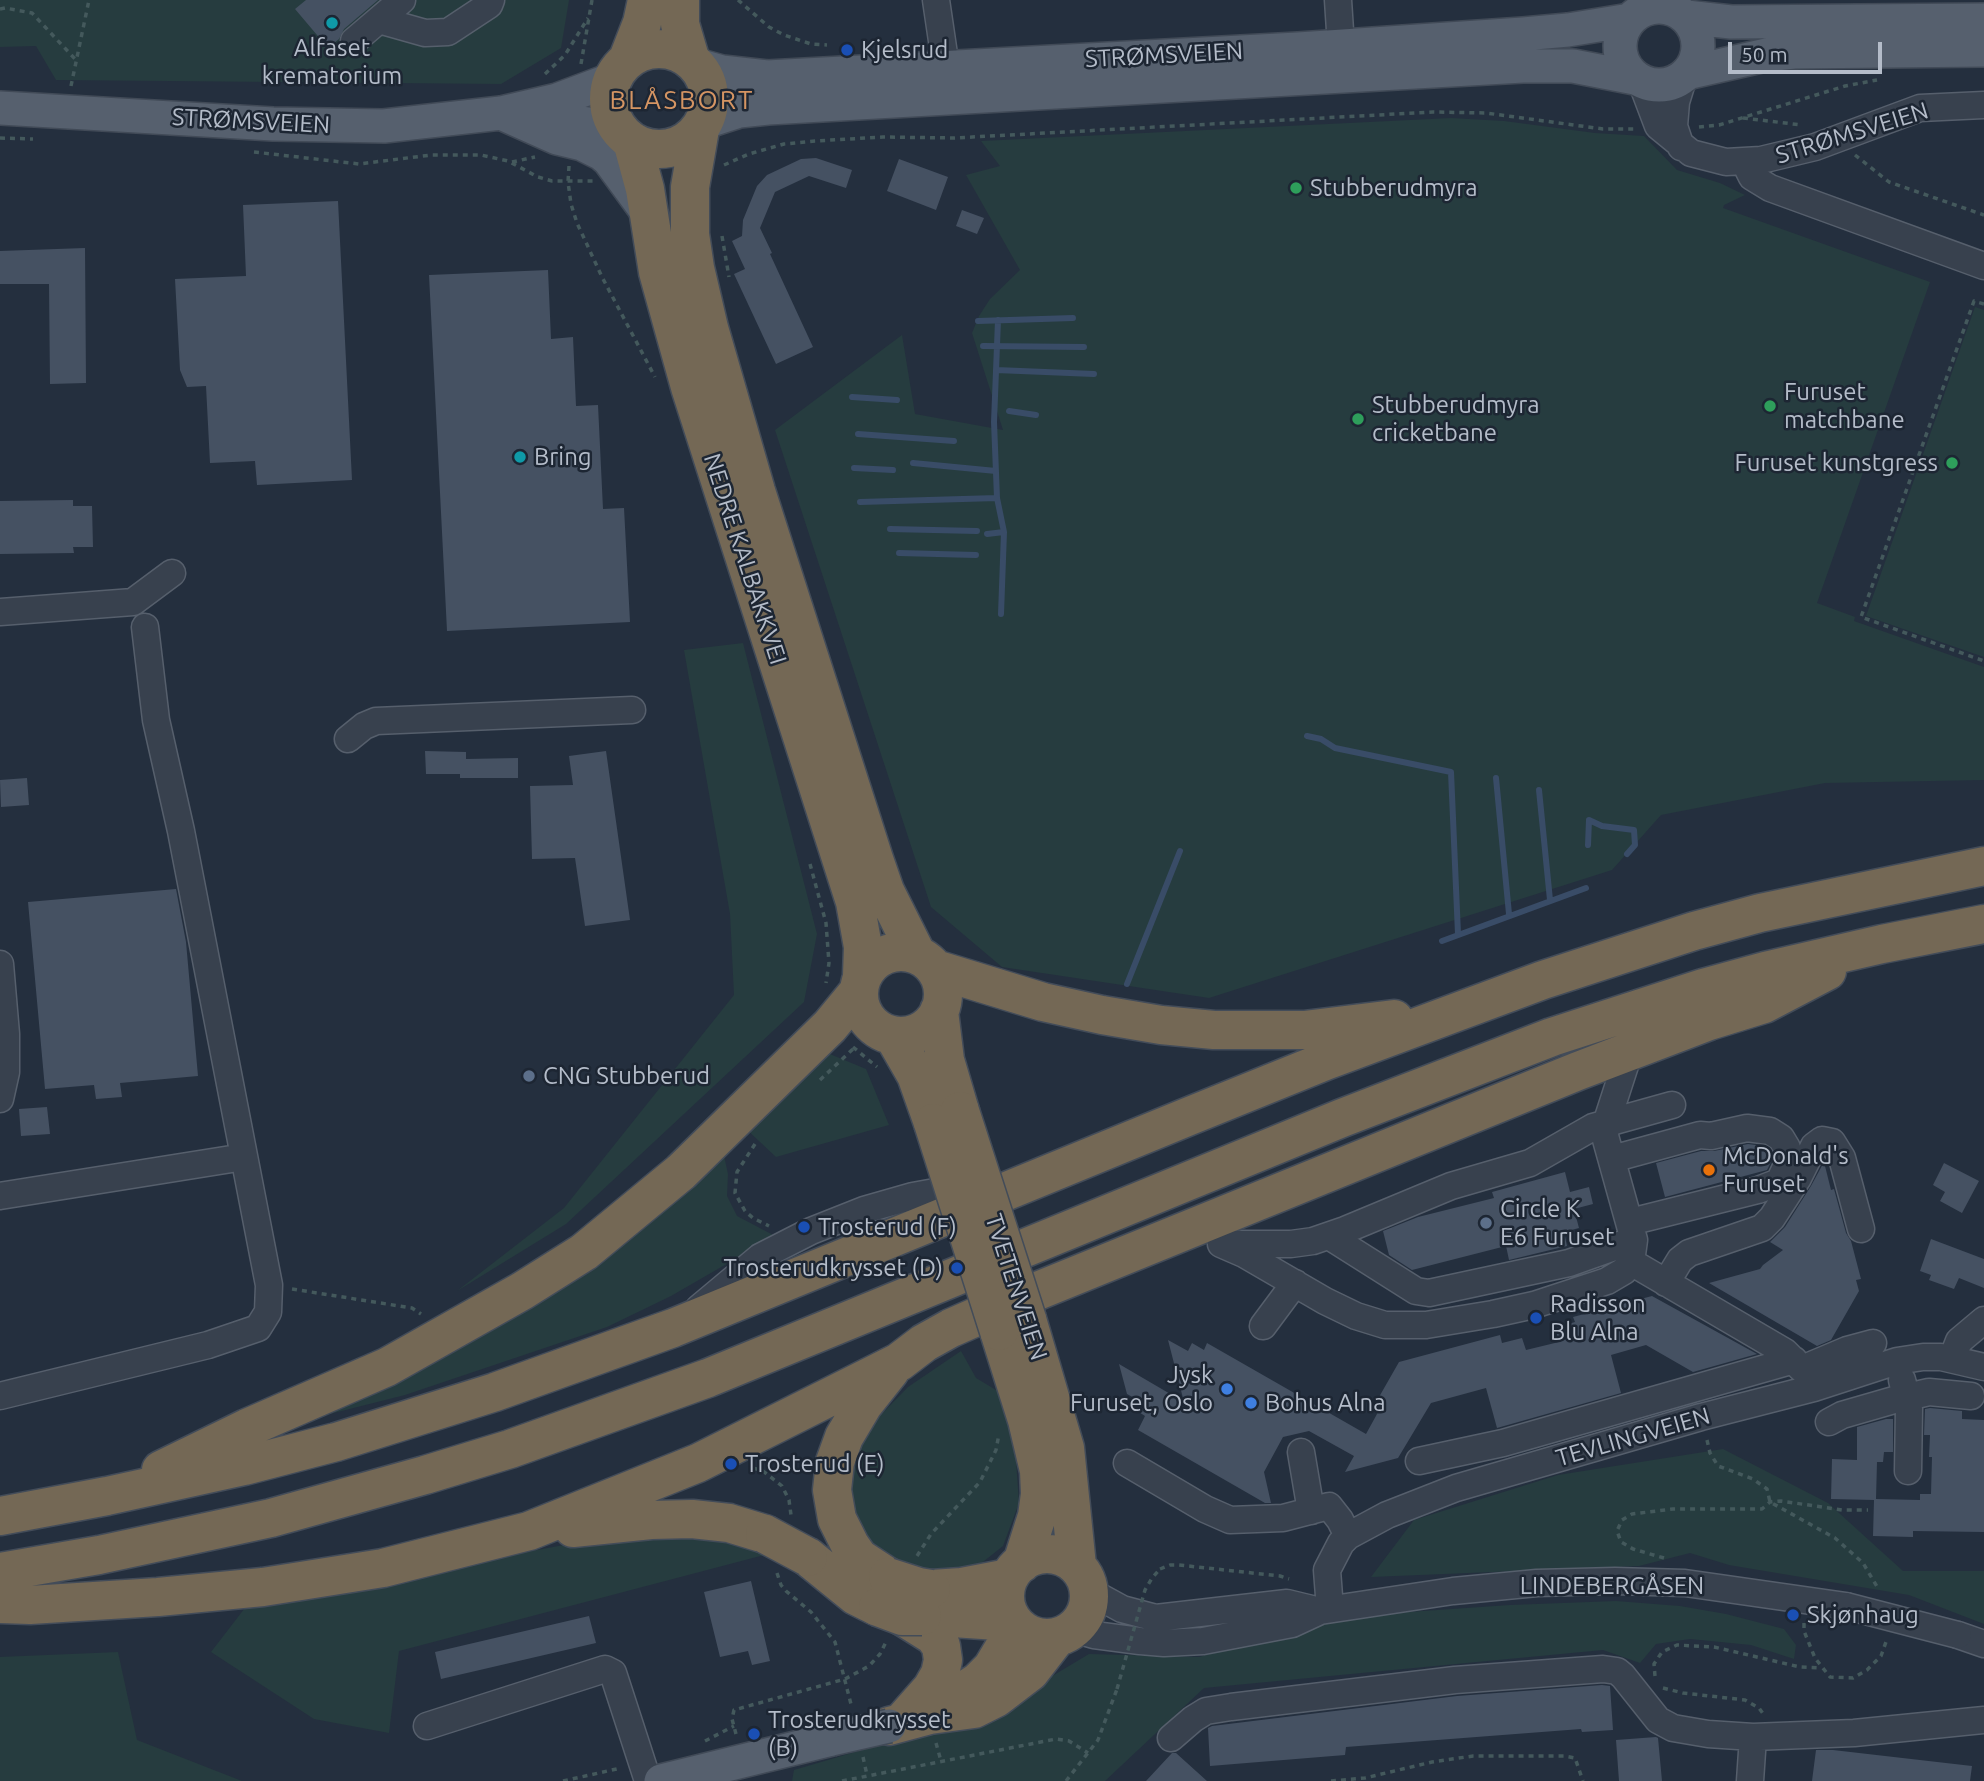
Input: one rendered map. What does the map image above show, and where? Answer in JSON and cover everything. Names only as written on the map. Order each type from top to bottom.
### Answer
[{"type":"highway","points":[[647,0],[646,12],[607,71],[609,102],[611,113],[627,137],[646,147],[661,149],[690,139],[703,125],[710,99],[709,86],[694,62],[680,24],[680,0]]},
{"type":"highway","points":[[607,71],[652,49],[678,52],[694,62]]},
{"type":"highway","name":"NEDRE KALBAKKVEI","points":[[703,125],[690,187],[689,210],[695,268],[709,328],[756,491],[874,859],[885,891],[926,962]]},
{"type":"highway","name":"NEDRE KALBAKKVEI","points":[[627,137],[639,165],[659,272],[687,376],[855,902],[863,947],[848,985]]},
{"type":"highway","points":[[0,1516],[107,1496],[336,1442],[559,1371],[673,1328],[1192,1115],[1543,979],[1694,931],[1850,893],[1984,866]]},
{"type":"highway","points":[[0,1572],[211,1532],[352,1496],[510,1449],[708,1378],[1342,1118],[1552,1037],[1703,988],[1882,944],[1984,924]]},
{"type":"highway","points":[[914,1724],[942,1667],[941,1646],[905,1604],[859,1558],[842,1532],[833,1504],[832,1475],[839,1449],[850,1425],[879,1383],[899,1362],[924,1343],[951,1328],[1161,1239],[1630,1050],[1764,1004],[1882,944]]},
{"type":"highway","points":[[107,1496],[247,1428],[387,1367],[522,1291],[584,1251],[681,1172],[830,1026],[848,985],[880,957],[891,952],[904,952],[982,984],[1043,1002],[1102,1016],[1161,1025],[1214,1030],[1283,1030],[1345,1026],[1458,1011]]},
{"type":"highway","points":[[848,985],[867,1020],[883,1032],[904,1036],[926,1028],[939,1011],[942,1002],[942,985],[926,962]]},
{"type":"highway","name":"TVETENVEIEN","points":[[914,1724],[974,1709],[996,1698],[1030,1672],[1086,1612],[1065,1448],[1013,1325],[947,1117],[945,1060],[939,1011]]},
{"type":"highway","name":"TVETENVEIEN","points":[[893,1035],[916,1075],[947,1117]]},
{"type":"highway","name":"TVETENVEIEN","points":[[914,1724],[979,1681],[992,1668],[1015,1624],[1005,1601],[1037,1516],[1040,1494],[1039,1471],[1027,1420],[1013,1325]]},
{"type":"highway","points":[[0,1604],[30,1605],[158,1597],[288,1584],[383,1568],[529,1531],[698,1463],[899,1362]]},
{"type":"highway","points":[[529,1531],[650,1520],[692,1519],[729,1524],[765,1534],[808,1557],[856,1596],[1015,1624],[1036,1636],[1065,1633]]},
{"type":"highway","points":[[905,1604],[1015,1570],[1030,1558],[1050,1554],[1060,1556],[1083,1579]]},
{"type":"main road","points":[[1984,20],[1852,10],[1756,22],[1676,9],[1651,8],[1632,12],[1620,43],[1626,68],[1638,79],[1663,85],[1685,75],[1766,55],[1794,52],[1984,50]]},
{"type":"main road","points":[[1676,9],[1692,25],[1698,45],[1697,55],[1685,75]]},
{"type":"main road","name":"STRØMSVEIEN","points":[[694,62],[722,72],[768,77],[946,68],[1523,34],[1568,30],[1632,12]]},
{"type":"main road","name":"STRØMSVEIEN","points":[[703,125],[739,111],[768,107],[1523,66],[1573,66],[1638,79]]},
{"type":"main road","name":"STRØMSVEIEN","points":[[0,108],[340,126],[407,125],[501,113],[557,100],[607,71]]},
{"type":"main road","name":"STRØMSVEIEN","points":[[501,113],[570,120],[627,137]]},
{"type":"main road","points":[[501,113],[557,138],[582,144],[602,154],[650,216]]},
{"type":"main road","name":"TVETENVEIEN","points":[[662,1780],[832,1739],[914,1724]]},
{"type":"street","points":[[354,41],[402,0]]},
{"type":"street","points":[[379,20],[425,33],[449,32],[489,5],[491,0]]},
{"type":"street","points":[[936,0],[946,68]]},
{"type":"street","points":[[1338,0],[1341,46]]},
{"type":"street","points":[[1685,75],[1676,102],[1674,126],[1689,137]]},
{"type":"street","name":"STRØMSVEIEN","points":[[1638,79],[1658,126],[1689,137],[1691,153],[1711,159],[1744,161],[1780,157],[1815,147],[1920,108],[1984,105]]},
{"type":"street","points":[[1744,161],[1752,177],[1770,188],[1984,266]]},
{"type":"street","points":[[0,612],[134,602],[172,573]]},
{"type":"street","points":[[0,1396],[208,1345],[258,1328],[268,1311],[269,1285],[181,831],[156,720],[145,627]]},
{"type":"street","points":[[348,739],[364,726],[376,721],[632,710]]},
{"type":"street","points":[[0,964],[6,1034],[6,1072],[0,1099]]},
{"type":"street","points":[[1630,1050],[1606,1124],[1605,1136],[1632,1241],[1666,1283],[1785,1352],[1803,1372]]},
{"type":"street","points":[[1161,1239],[1221,1244],[1291,1244],[1329,1236],[1451,1186],[1530,1163],[1585,1131],[1672,1105]]},
{"type":"street","points":[[1329,1236],[1416,1291],[1429,1293],[1569,1263],[1632,1241],[1779,1182],[1788,1163],[1787,1148],[1781,1138],[1770,1131],[1747,1128],[1711,1136],[1700,1135],[1612,1159]]},
{"type":"street","points":[[1666,1283],[1680,1260],[1689,1253],[1762,1228],[1792,1188],[1814,1146],[1822,1140],[1832,1142],[1842,1158],[1861,1229]]},
{"type":"street","points":[[0,1196],[244,1157]]},
{"type":"street","points":[[1221,1244],[1356,1316],[1385,1325],[1415,1325],[1534,1305],[1607,1281],[1624,1271],[1632,1241]]},
{"type":"street","points":[[1263,1326],[1295,1283]]},
{"type":"street","points":[[1415,1325],[1423,1292]]},
{"type":"street","points":[[1952,1359],[1959,1341],[1984,1320]]},
{"type":"street","points":[[1419,1461],[1803,1372],[1847,1350],[1873,1343]]},
{"type":"street","name":"TEVLINGVEIEN","points":[[1325,1610],[1327,1570],[1334,1552],[1348,1536],[1387,1515],[1456,1488],[1701,1417],[1803,1372],[1923,1357],[1952,1359],[1984,1367]]},
{"type":"street","points":[[1897,1362],[1908,1396],[1908,1471]]},
{"type":"street","points":[[1829,1423],[1842,1415],[1908,1396],[1930,1392],[1971,1395]]},
{"type":"street","points":[[1301,1452],[1311,1511]]},
{"type":"street","points":[[1127,1464],[1205,1509],[1230,1520],[1283,1518],[1329,1506],[1348,1536]]},
{"type":"street","name":"LINDEBERGÅSEN","points":[[1083,1579],[1129,1612],[1156,1618],[1287,1603],[1325,1610]]},
{"type":"street","name":"LINDEBERGÅSEN","points":[[1065,1633],[1182,1643],[1292,1624],[1325,1610],[1499,1586],[1615,1581],[1685,1583],[1846,1606],[1984,1644]]},
{"type":"street","points":[[1171,1738],[1192,1719],[1206,1711],[1455,1680],[1602,1669],[1617,1671],[1658,1720],[1673,1728],[1709,1734],[1761,1736],[1854,1733],[1984,1720]]},
{"type":"street","points":[[427,1726],[605,1670],[613,1673],[662,1780]]},
{"type":"street","points":[[1750,1781],[1761,1736]]},
{"type":"path","points":[[71,86],[89,0]]},
{"type":"path","points":[[542,77],[565,55],[588,18],[592,0]]},
{"type":"path","points":[[738,0],[769,27],[784,35],[811,44],[828,45]]},
{"type":"path","points":[[0,9],[32,13],[76,60]]},
{"type":"path","points":[[588,18],[607,71]]},
{"type":"path","points":[[1689,137],[1845,86],[1883,79]]},
{"type":"path","points":[[720,166],[772,147],[815,141],[892,136],[943,139],[1433,112],[1486,113],[1581,127],[1637,130]]},
{"type":"path","points":[[1741,118],[1805,125]]},
{"type":"path","points":[[0,138],[34,139]]},
{"type":"path","points":[[1846,147],[1889,182],[1984,215]]},
{"type":"path","points":[[250,151],[340,163],[370,163],[431,155],[481,155],[508,161],[538,177],[568,182],[603,181]]},
{"type":"path","points":[[307,151],[307,159]]},
{"type":"path","points":[[370,153],[370,163]]},
{"type":"path","points":[[568,182],[571,204],[585,242],[657,382]]},
{"type":"path","points":[[721,233],[730,287]]},
{"type":"path","points":[[1984,304],[1974,301],[1861,617],[1984,661]]},
{"type":"path","points":[[808,858],[826,923],[829,963],[848,985]]},
{"type":"path","points":[[845,1040],[882,1071]]},
{"type":"path","points":[[820,1080],[854,1048]]},
{"type":"path","points":[[757,1141],[737,1172],[735,1193],[738,1202],[752,1218],[775,1228]]},
{"type":"path","points":[[269,1285],[412,1308],[422,1314]]},
{"type":"path","points":[[736,1734],[732,1719],[734,1710],[845,1679],[876,1661],[905,1604],[931,1534],[980,1482],[996,1450],[999,1428]]},
{"type":"path","points":[[1706,1438],[1710,1453],[1718,1466],[1753,1479],[1767,1489],[1770,1502]]},
{"type":"path","points":[[1666,1559],[1633,1549],[1621,1542],[1617,1531],[1622,1520],[1632,1514],[1684,1508],[1749,1511],[1762,1509],[1770,1502],[1788,1500],[1842,1510],[1868,1510]]},
{"type":"path","points":[[1066,1781],[1098,1740],[1145,1590],[1160,1569],[1179,1565],[1240,1571],[1280,1576],[1297,1583]]},
{"type":"path","points":[[1761,1736],[1768,1723],[1759,1708],[1722,1697],[1672,1692],[1657,1684],[1654,1664],[1662,1652],[1677,1645],[1692,1644],[1754,1654],[1800,1667],[1821,1668],[1804,1631],[1804,1620]]},
{"type":"path","points":[[914,1724],[941,1761]]},
{"type":"path","points":[[842,1781],[1062,1739],[1088,1753]]},
{"type":"path","points":[[1331,1781],[1366,1778],[1432,1762],[1473,1756],[1575,1758],[1583,1781]]},
{"type":"green space","points":[[0,0],[569,0],[561,48],[501,84],[56,80],[36,46],[0,47]]},
{"type":"green space","points":[[1451,118],[1644,136],[1677,170],[1720,183],[1745,195],[1723,208],[1930,282],[1817,603],[1855,617],[1854,621],[1984,667],[1984,780],[1825,783],[1661,815],[1612,870],[1209,998],[1002,967],[931,907],[775,430],[902,335],[915,414],[1003,430],[972,333],[990,299],[1020,270],[966,175],[1000,166],[981,141]]},
{"type":"green space","name":"Furuset kunstgress","points":[[1975,307],[1984,310],[1984,657],[1866,616]]},
{"type":"green space","points":[[743,643],[817,934],[804,1002],[566,1224],[457,1291],[564,1208],[734,995],[730,914],[684,650]]},
{"type":"green space","points":[[825,1052],[866,1069],[889,1125],[776,1157],[744,1127]]},
{"type":"green space","points":[[721,1142],[728,1174],[727,1196],[737,1216],[775,1236],[671,1296],[607,1327],[405,1395],[282,1426]]},
{"type":"green space","points":[[961,1351],[976,1378],[1001,1393],[1016,1460],[1019,1503],[1003,1546],[974,1569],[935,1574],[876,1554],[853,1524],[849,1486],[864,1432],[908,1387]]},
{"type":"green space","points":[[1723,1449],[1828,1503],[1903,1571],[1984,1571],[1984,1624],[1909,1595],[1729,1565],[1690,1553],[1639,1566],[1371,1577],[1414,1520],[1558,1475]]},
{"type":"green space","points":[[628,1533],[755,1545],[768,1554],[399,1651],[389,1733],[314,1719],[211,1652],[248,1604]]},
{"type":"green space","points":[[1616,1601],[1680,1606],[1726,1614],[1784,1629],[1796,1645],[1794,1659],[1751,1645],[1690,1639],[1656,1644],[1640,1663],[1603,1650],[1204,1688],[1105,1781],[792,1781],[794,1770],[994,1711],[1089,1654],[1199,1657],[1350,1616]]},
{"type":"green space","points":[[118,1652],[137,1740],[242,1781],[0,1781],[0,1657]]},
{"type":"building","name":"Alfaset krematorium","points":[[306,0],[378,0],[344,29],[339,39],[328,48],[295,9]]},
{"type":"building","points":[[816,158],[852,170],[846,188],[809,176],[775,192],[760,228],[813,347],[776,364],[734,274],[745,269],[732,241],[742,236],[743,220],[757,186],[767,175],[801,159]]},
{"type":"building","points":[[899,159],[948,177],[936,210],[887,191]]},
{"type":"building","points":[[338,201],[352,480],[257,485],[255,461],[210,463],[206,386],[187,387],[180,370],[175,279],[246,276],[243,205]]},
{"type":"building","points":[[962,210],[984,218],[977,234],[956,226]]},
{"type":"building","points":[[85,248],[86,383],[50,384],[49,284],[0,284],[0,251]]},
{"type":"building","name":"Bring","points":[[548,270],[551,339],[573,337],[576,406],[598,405],[603,509],[624,508],[630,622],[447,631],[429,275]]},
{"type":"building","points":[[73,500],[73,506],[92,506],[93,547],[73,547],[74,553],[0,554],[0,501]]},
{"type":"building","points":[[425,751],[466,752],[466,759],[518,758],[518,778],[460,778],[460,774],[426,774]]},
{"type":"building","points":[[606,751],[630,920],[585,926],[575,858],[532,859],[530,786],[573,785],[569,756]]},
{"type":"building","points":[[27,778],[29,805],[1,807],[0,780]]},
{"type":"building","points":[[176,889],[186,942],[198,1076],[120,1083],[122,1097],[96,1099],[94,1085],[45,1089],[28,902]]},
{"type":"building","points":[[47,1107],[50,1134],[21,1136],[19,1109]]},
{"type":"building","points":[[1748,1144],[1769,1149],[1772,1160],[1767,1170],[1665,1197],[1656,1163],[1701,1151]]},
{"type":"building","points":[[1824,1162],[1861,1279],[1856,1280],[1859,1291],[1831,1340],[1817,1346],[1709,1283],[1760,1269],[1783,1250],[1770,1242],[1785,1227]]},
{"type":"building","points":[[1944,1163],[1979,1181],[1962,1213],[1940,1201],[1945,1192],[1933,1185]]},
{"type":"building","points":[[1565,1172],[1570,1192],[1589,1187],[1593,1204],[1574,1209],[1579,1228],[1564,1232],[1567,1246],[1509,1260],[1506,1246],[1412,1270],[1389,1255],[1383,1231],[1418,1217],[1494,1198],[1492,1192]]},
{"type":"building","points":[[1931,1239],[1984,1259],[1984,1288],[1959,1278],[1954,1289],[1929,1280],[1931,1275],[1920,1271]]},
{"type":"building","points":[[1652,1296],[1757,1354],[1693,1372],[1646,1345],[1611,1355],[1621,1393],[1497,1428],[1486,1388],[1431,1403],[1398,1458],[1345,1472],[1354,1456],[1309,1431],[1283,1437],[1264,1472],[1271,1503],[1265,1503],[1138,1430],[1145,1416],[1131,1407],[1136,1399],[1127,1394],[1119,1364],[1184,1402],[1168,1340],[1188,1351],[1192,1343],[1204,1350],[1207,1343],[1366,1434],[1377,1414],[1375,1404],[1399,1362],[1500,1335],[1502,1343],[1522,1338],[1526,1350],[1559,1342],[1555,1328],[1575,1322],[1573,1317]]},
{"type":"building","points":[[1925,1409],[1962,1411],[1962,1419],[1984,1420],[1984,1532],[1913,1531],[1913,1537],[1873,1536],[1874,1500],[1831,1499],[1832,1459],[1857,1460],[1857,1427],[1893,1419],[1893,1452],[1884,1452],[1883,1462],[1877,1462],[1876,1499],[1920,1500],[1920,1494],[1931,1494],[1930,1435],[1924,1435]]},
{"type":"building","points":[[751,1581],[770,1661],[752,1665],[748,1651],[720,1657],[704,1592]]},
{"type":"building","points":[[589,1616],[596,1643],[441,1679],[435,1652]]},
{"type":"building","points":[[1610,1686],[1613,1730],[1582,1732],[1581,1729],[1346,1747],[1345,1755],[1210,1766],[1208,1728],[1212,1726],[1457,1696]]},
{"type":"building","points":[[1656,1737],[1662,1781],[1619,1781],[1616,1740]]},
{"type":"building","points":[[1816,1750],[1972,1766],[1970,1781],[1812,1781]]},
{"type":"building","points":[[1172,1753],[1176,1753],[1207,1781],[1146,1781]]},
{"type":"waterway","points":[[978,321],[1073,318]]},
{"type":"waterway","points":[[998,320],[994,422],[997,498],[1004,532],[1001,614]]},
{"type":"waterway","points":[[983,346],[1084,347]]},
{"type":"waterway","points":[[996,370],[1094,374]]},
{"type":"waterway","points":[[852,397],[897,400]]},
{"type":"waterway","points":[[1009,411],[1036,415]]},
{"type":"waterway","points":[[858,434],[954,441]]},
{"type":"waterway","points":[[913,463],[996,471]]},
{"type":"waterway","points":[[854,468],[893,470]]},
{"type":"waterway","points":[[860,502],[997,498]]},
{"type":"waterway","points":[[890,529],[977,531]]},
{"type":"waterway","points":[[987,534],[1004,532]]},
{"type":"waterway","points":[[899,553],[976,555]]},
{"type":"waterway","points":[[1307,736],[1321,739],[1335,748],[1451,772],[1458,934]]},
{"type":"waterway","points":[[1496,778],[1509,914]]},
{"type":"waterway","points":[[1539,790],[1550,900]]},
{"type":"waterway","points":[[1588,845],[1589,820],[1602,826],[1634,830],[1635,845],[1627,854]]},
{"type":"waterway","points":[[1127,984],[1180,851]]},
{"type":"waterway","points":[[1442,941],[1586,888]]},
{"type":"place","name":"Alfaset krematorium","points":[[332,23]]},
{"type":"place","name":"Kjelsrud","points":[[847,50]]},
{"type":"place","name":"Stubberudmyra","points":[[1296,188]]},
{"type":"place","name":"Furuset matchbane","points":[[1770,406]]},
{"type":"place","name":"Stubberudmyra cricketbane","points":[[1358,419]]},
{"type":"place","name":"Bring","points":[[520,457]]},
{"type":"place","name":"Furuset kunstgress","points":[[1952,463]]},
{"type":"place","name":"CNG Stubberud","points":[[529,1076]]},
{"type":"place","name":"McDonald's Furuset","points":[[1709,1170]]},
{"type":"place","name":"Circle K E6 Furuset","points":[[1486,1223]]},
{"type":"place","name":"Trosterud (F)","points":[[804,1227]]},
{"type":"place","name":"Trosterudkrysset (D)","points":[[957,1268]]},
{"type":"place","name":"Radisson Blu Alna","points":[[1536,1318]]},
{"type":"place","name":"Jysk Furuset, Oslo","points":[[1227,1389]]},
{"type":"place","name":"Bohus Alna","points":[[1251,1403]]},
{"type":"place","name":"Trosterud (E)","points":[[731,1464]]},
{"type":"place","name":"Skjønhaug","points":[[1793,1615]]},
{"type":"place","name":"Trosterudkrysset (B)","points":[[754,1734]]},
{"type":"district","name":"BLÅSBORT","points":[[682,100]]}]
